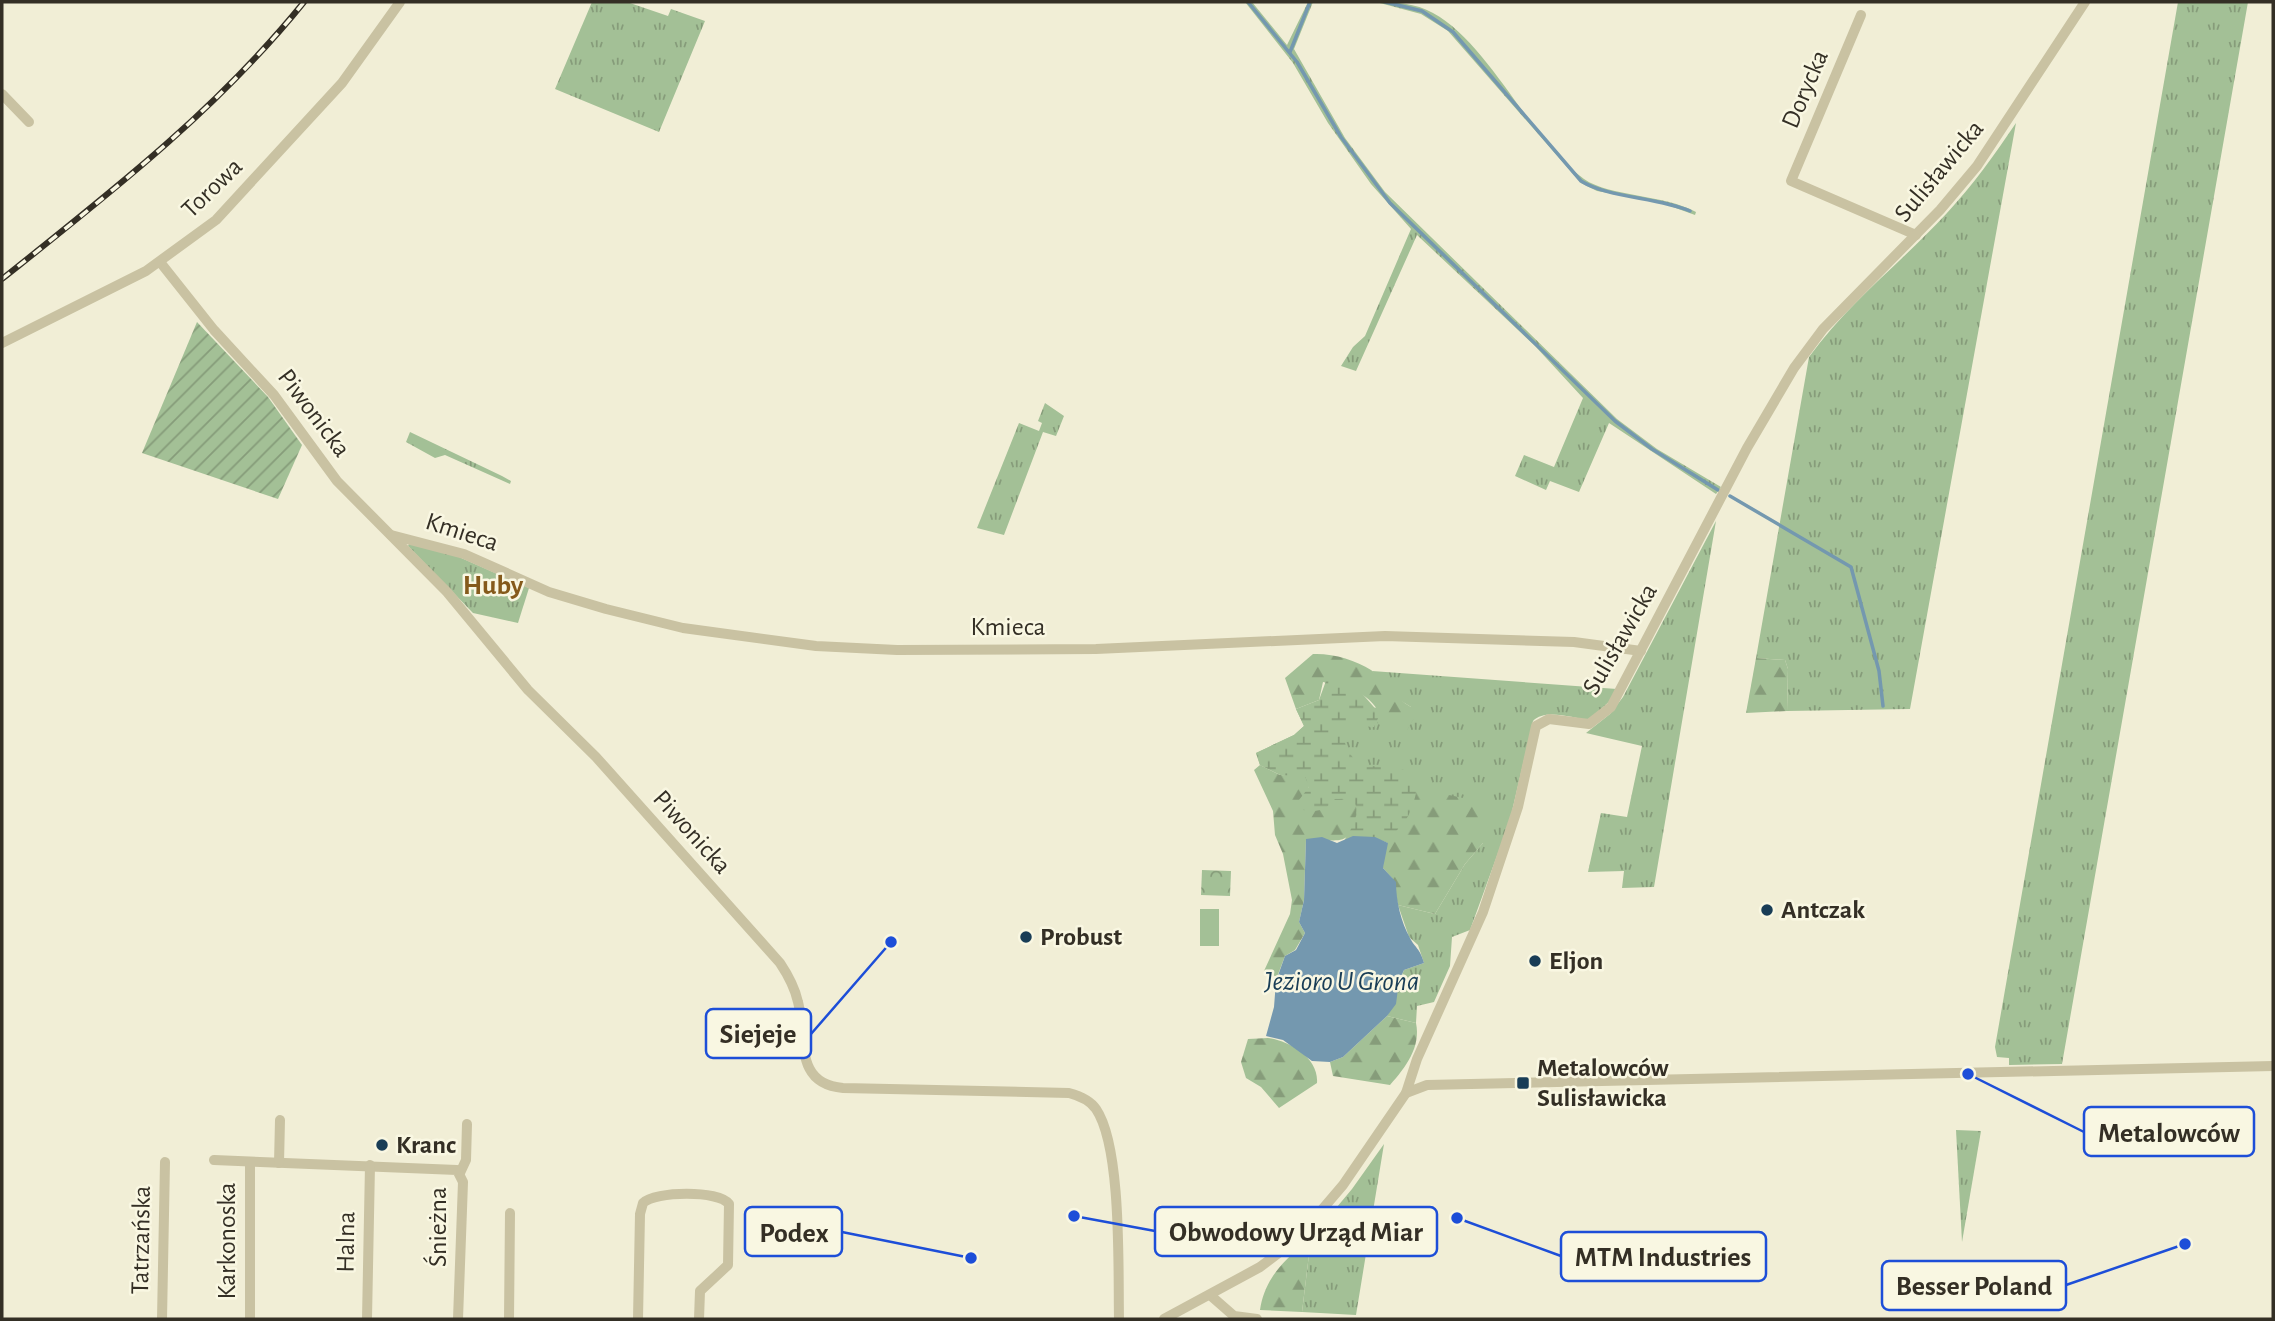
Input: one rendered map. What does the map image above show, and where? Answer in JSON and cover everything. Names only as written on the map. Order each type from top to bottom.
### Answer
[{"type":"street","name":"Torowa","points":[[2,343],[160,262],[216,220],[342,83],[400,2]]},
{"type":"street","name":"Sulisławicka","points":[[1164,1319],[1260,1268],[1297,1239],[1343,1185],[1406,1093],[1417,1059],[1483,912],[1518,807],[1536,726],[1549,719],[1582,725],[1596,720],[1618,697],[1747,448],[1794,368],[1823,329],[1960,187],[1993,145],[2085,2]]},
{"type":"street","name":"Dorycka","points":[[1861,15],[1791,181],[1916,235]]},
{"type":"street","points":[[2,94],[29,122]]},
{"type":"street","name":"Piwonicka","points":[[160,262],[221,338],[274,395],[330,473],[447,592],[528,690],[596,757],[780,963],[799,1004],[807,1065],[819,1081],[843,1088],[1069,1093],[1087,1100],[1095,1108],[1106,1133],[1115,1187],[1119,1319]]},
{"type":"street","name":"Kmieca","points":[[391,535],[464,554],[549,592],[606,609],[683,628],[816,646],[934,650],[1121,649],[1385,636],[1574,642],[1641,651]]},
{"type":"street","points":[[1406,1093],[1427,1085],[2273,1066]]},
{"type":"street","points":[[279,1120],[279,1163]]},
{"type":"street","points":[[460,1173],[466,1160],[467,1124]]},
{"type":"street","name":"Śnieżna","points":[[214,1160],[448,1168],[460,1173],[463,1182],[458,1319]]},
{"type":"street","name":"Tatrzańska","points":[[162,1319],[165,1162]]},
{"type":"street","name":"Karkonoska","points":[[250,1162],[250,1319]]},
{"type":"street","name":"Halna","points":[[367,1319],[370,1165]]},
{"type":"street","points":[[638,1319],[639,1214],[643,1203],[657,1195],[715,1195],[729,1205],[729,1260],[722,1273],[700,1291],[699,1319]]},
{"type":"street","points":[[509,1319],[510,1213]]},
{"type":"street","points":[[1210,1296],[1234,1316],[1257,1319]]},
{"type":"green space","points":[[592,2],[627,2],[668,16],[671,9],[705,21],[659,132],[555,89]]},
{"type":"green space","points":[[1245,2],[1252,2],[1287,45],[1308,2],[1313,2],[1294,49],[1345,138],[1385,192],[1617,419],[1657,449],[1721,487],[1716,494],[1609,423],[1579,492],[1550,481],[1546,490],[1515,476],[1524,455],[1554,467],[1583,398],[1535,346],[1417,235],[1356,371],[1341,366],[1353,347],[1365,336],[1411,229],[1371,184],[1328,123],[1293,63]]},
{"type":"green space","points":[[1376,2],[1419,7],[1454,27],[1492,69],[1546,141],[1564,162],[1584,179],[1608,189],[1683,206],[1696,212],[1695,215],[1659,202],[1597,191],[1581,183],[1448,31],[1421,14]]},
{"type":"green space","points":[[2178,2],[2248,2],[2062,1064],[2009,1065],[2009,1058],[1997,1057],[1995,1047]]},
{"type":"green space","points":[[2016,123],[1910,709],[1787,711],[1788,669],[1785,660],[1756,658],[1809,357],[1858,300],[1957,202]]},
{"type":"green space","points":[[197,322],[268,397],[302,445],[278,499],[142,453]]},
{"type":"green space","points":[[1045,403],[1064,416],[1056,436],[1043,432],[1004,535],[977,528],[1019,423],[1039,431],[1042,423],[1038,421]]},
{"type":"green space","points":[[410,432],[502,476],[511,481],[510,484],[445,455],[435,458],[406,442]]},
{"type":"green space","points":[[1716,521],[1654,887],[1622,888],[1624,871],[1588,872],[1601,813],[1627,817],[1642,746],[1586,733],[1610,714],[1623,697]]},
{"type":"green space","points":[[410,542],[450,553],[529,588],[518,623],[473,613],[408,546]]},
{"type":"green space","points":[[1313,654],[1351,660],[1377,674],[1411,707],[1414,718],[1406,732],[1377,723],[1380,714],[1363,695],[1349,688],[1323,682],[1319,700],[1296,709],[1285,678]]},
{"type":"green space","points":[[1756,658],[1785,660],[1788,669],[1787,711],[1746,713]]},
{"type":"green space","points":[[1372,671],[1617,689],[1612,699],[1589,720],[1552,714],[1533,721],[1510,820],[1470,930],[1452,937],[1450,966],[1434,1002],[1417,1006],[1416,1023],[1387,1016],[1404,970],[1424,963],[1418,945],[1409,937],[1398,905],[1435,914],[1465,864],[1483,843],[1394,830],[1388,843],[1354,824],[1309,787],[1260,765],[1256,753],[1294,735],[1304,726],[1296,709],[1411,707],[1398,699]]},
{"type":"green space","points":[[1334,677],[1359,690],[1380,714],[1374,727],[1353,720],[1339,725],[1352,756],[1360,763],[1371,766],[1404,770],[1412,774],[1416,781],[1416,794],[1410,812],[1388,843],[1366,837],[1344,841],[1356,815],[1357,809],[1352,798],[1335,799],[1321,810],[1303,810],[1299,800],[1309,787],[1305,776],[1280,775],[1260,765],[1256,753],[1294,735],[1304,726],[1296,709],[1319,700],[1327,678]]},
{"type":"green space","points":[[1260,765],[1280,775],[1305,776],[1309,787],[1307,793],[1335,799],[1352,798],[1357,805],[1355,820],[1348,836],[1335,840],[1306,839],[1304,900],[1299,922],[1305,933],[1295,950],[1285,956],[1277,977],[1264,971],[1290,914],[1292,900],[1283,854],[1275,835],[1273,811],[1254,770]]},
{"type":"green space","points":[[1416,793],[1449,795],[1487,803],[1483,843],[1465,864],[1435,914],[1398,905],[1392,878],[1383,868],[1387,843],[1393,833],[1403,826]]},
{"type":"green space","points":[[1202,870],[1231,871],[1230,896],[1201,895]]},
{"type":"green space","points":[[1200,909],[1219,909],[1219,946],[1200,946]]},
{"type":"green space","points":[[1387,1016],[1416,1023],[1417,1032],[1411,1056],[1390,1085],[1333,1076],[1330,1062],[1343,1057]]},
{"type":"green space","points":[[1268,1038],[1302,1052],[1316,1074],[1317,1083],[1279,1108],[1261,1087],[1246,1078],[1241,1062],[1248,1039]]},
{"type":"green space","points":[[1956,1130],[1981,1131],[1962,1242]]},
{"type":"green space","points":[[1384,1144],[1356,1315],[1302,1312],[1311,1238],[1352,1189]]},
{"type":"green space","points":[[1311,1238],[1302,1312],[1260,1310],[1267,1287],[1278,1269]]},
{"type":"water","name":"Jezioro U Grona","points":[[1353,836],[1375,837],[1388,843],[1383,868],[1396,882],[1402,918],[1424,963],[1404,970],[1399,981],[1396,1004],[1387,1016],[1343,1057],[1330,1062],[1312,1061],[1283,1040],[1266,1036],[1274,1007],[1276,981],[1285,956],[1296,950],[1305,933],[1299,922],[1304,900],[1306,839],[1322,837],[1337,843]]},
{"type":"waterway","points":[[1248,2],[1297,62],[1341,137],[1390,203],[1615,421],[1652,449],[1718,490]]},
{"type":"waterway","points":[[1290,52],[1310,2]]},
{"type":"waterway","points":[[1385,2],[1422,11],[1453,32],[1581,181],[1605,191],[1690,211]]},
{"type":"waterway","points":[[1730,496],[1851,567],[1879,671],[1883,706]]},
{"type":"railway","points":[[2,279],[161,149],[235,79],[304,2]]},
{"type":"place","name":"Antczak","points":[[1767,910]]},
{"type":"place","name":"Probust","points":[[1026,937]]},
{"type":"place","name":"Siejeje","points":[[891,942]]},
{"type":"place","name":"Eljon","points":[[1535,961]]},
{"type":"place","name":"Metalowców","points":[[1968,1074]]},
{"type":"place","name":"Metalowców Sulisławicka","points":[[1523,1083]]},
{"type":"place","name":"Kranc","points":[[382,1145]]},
{"type":"place","name":"Obwodowy Urząd Miar","points":[[1074,1216]]},
{"type":"place","name":"MTM Industries","points":[[1457,1218]]},
{"type":"place","name":"Besser Poland","points":[[2185,1244]]},
{"type":"place","name":"Podex","points":[[971,1258]]},
{"type":"district","name":"Huby","points":[[493,586]]}]
